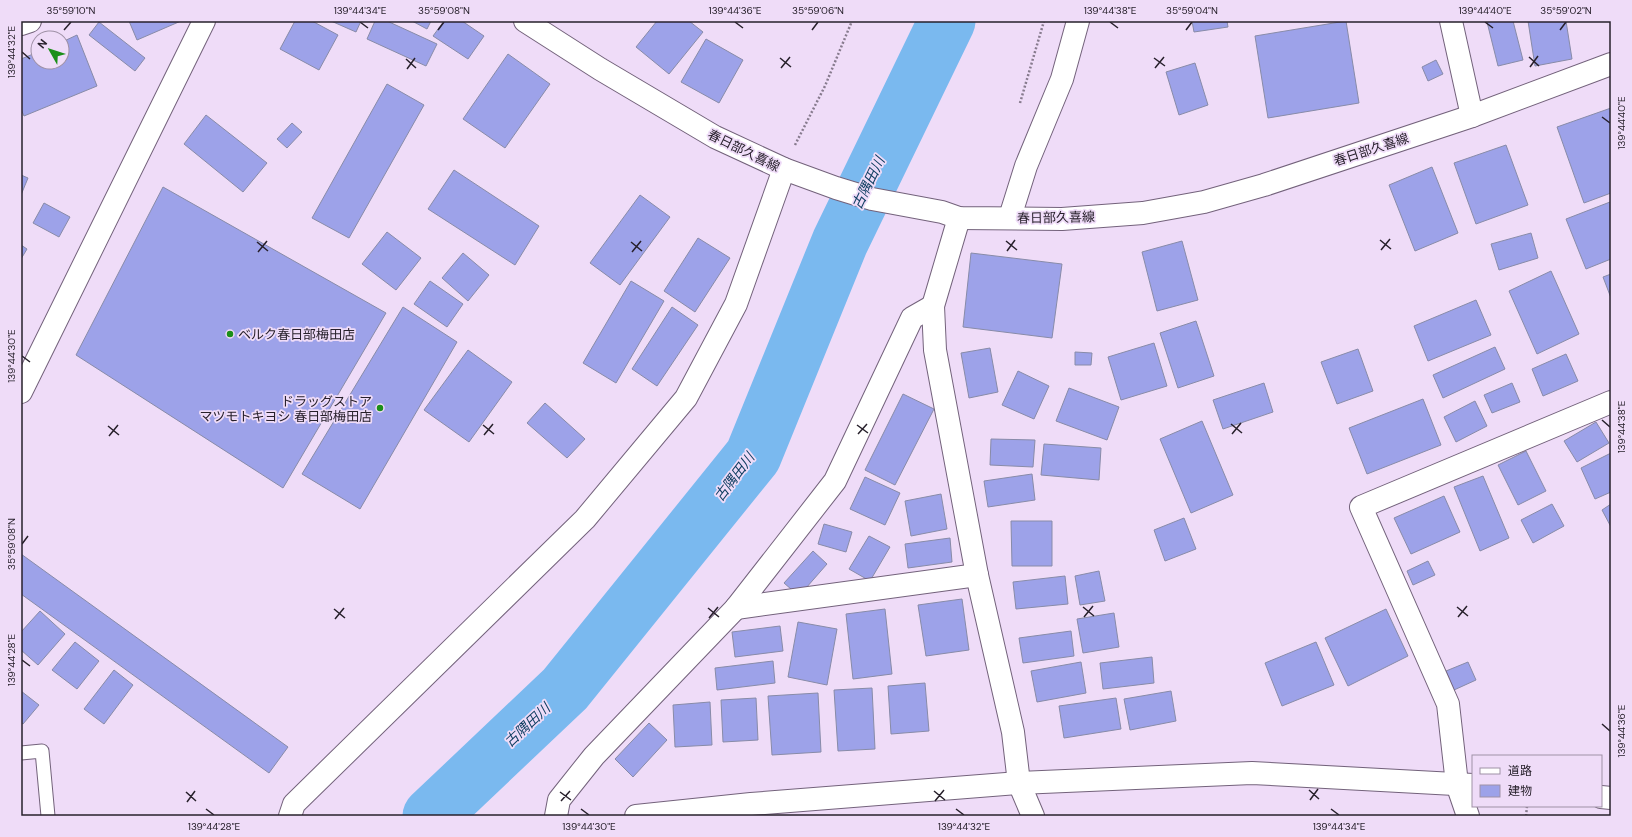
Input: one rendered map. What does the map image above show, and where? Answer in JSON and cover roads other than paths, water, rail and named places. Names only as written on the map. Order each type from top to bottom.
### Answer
[{"type":"street","points":[[21,24],[30,21]]},
{"type":"street","points":[[21,392],[204,21]]},
{"type":"street","name":"春日部久喜線","points":[[525,21],[600,69],[715,137],[784,169],[836,188],[872,199],[950,215],[1010,218],[1062,219],[1142,213],[1204,202],[1264,185],[1472,116],[1611,64]]},
{"type":"street","points":[[1010,218],[1026,166],[1062,78],[1078,21]]},
{"type":"street","points":[[1451,21],[1472,116]]},
{"type":"street","points":[[290,816],[294,804],[585,519],[686,398],[736,304],[784,169]]},
{"type":"street","points":[[950,215],[933,306],[935,350],[977,575],[1013,732],[1019,783],[1033,816]]},
{"type":"street","points":[[556,816],[559,800],[594,756],[736,608],[835,481],[912,318],[933,306]]},
{"type":"street","points":[[1468,816],[1465,784],[1448,704],[1362,507],[1611,402]]},
{"type":"street","points":[[736,608],[977,575]]},
{"type":"street","points":[[636,816],[752,810],[1019,783],[1252,773],[1465,784]]},
{"type":"lane","points":[[21,752],[42,751],[48,816]]},
{"type":"waterway","name":"古隅田川","points":[[431,816],[565,689],[753,456],[840,242],[947,21]]},
{"type":"place","name":"ベルク春日部梅田店","points":[[230,334]]},
{"type":"place","name":"ドラッグストア マツモトキヨシ 春日部梅田店","points":[[380,408]]}]
